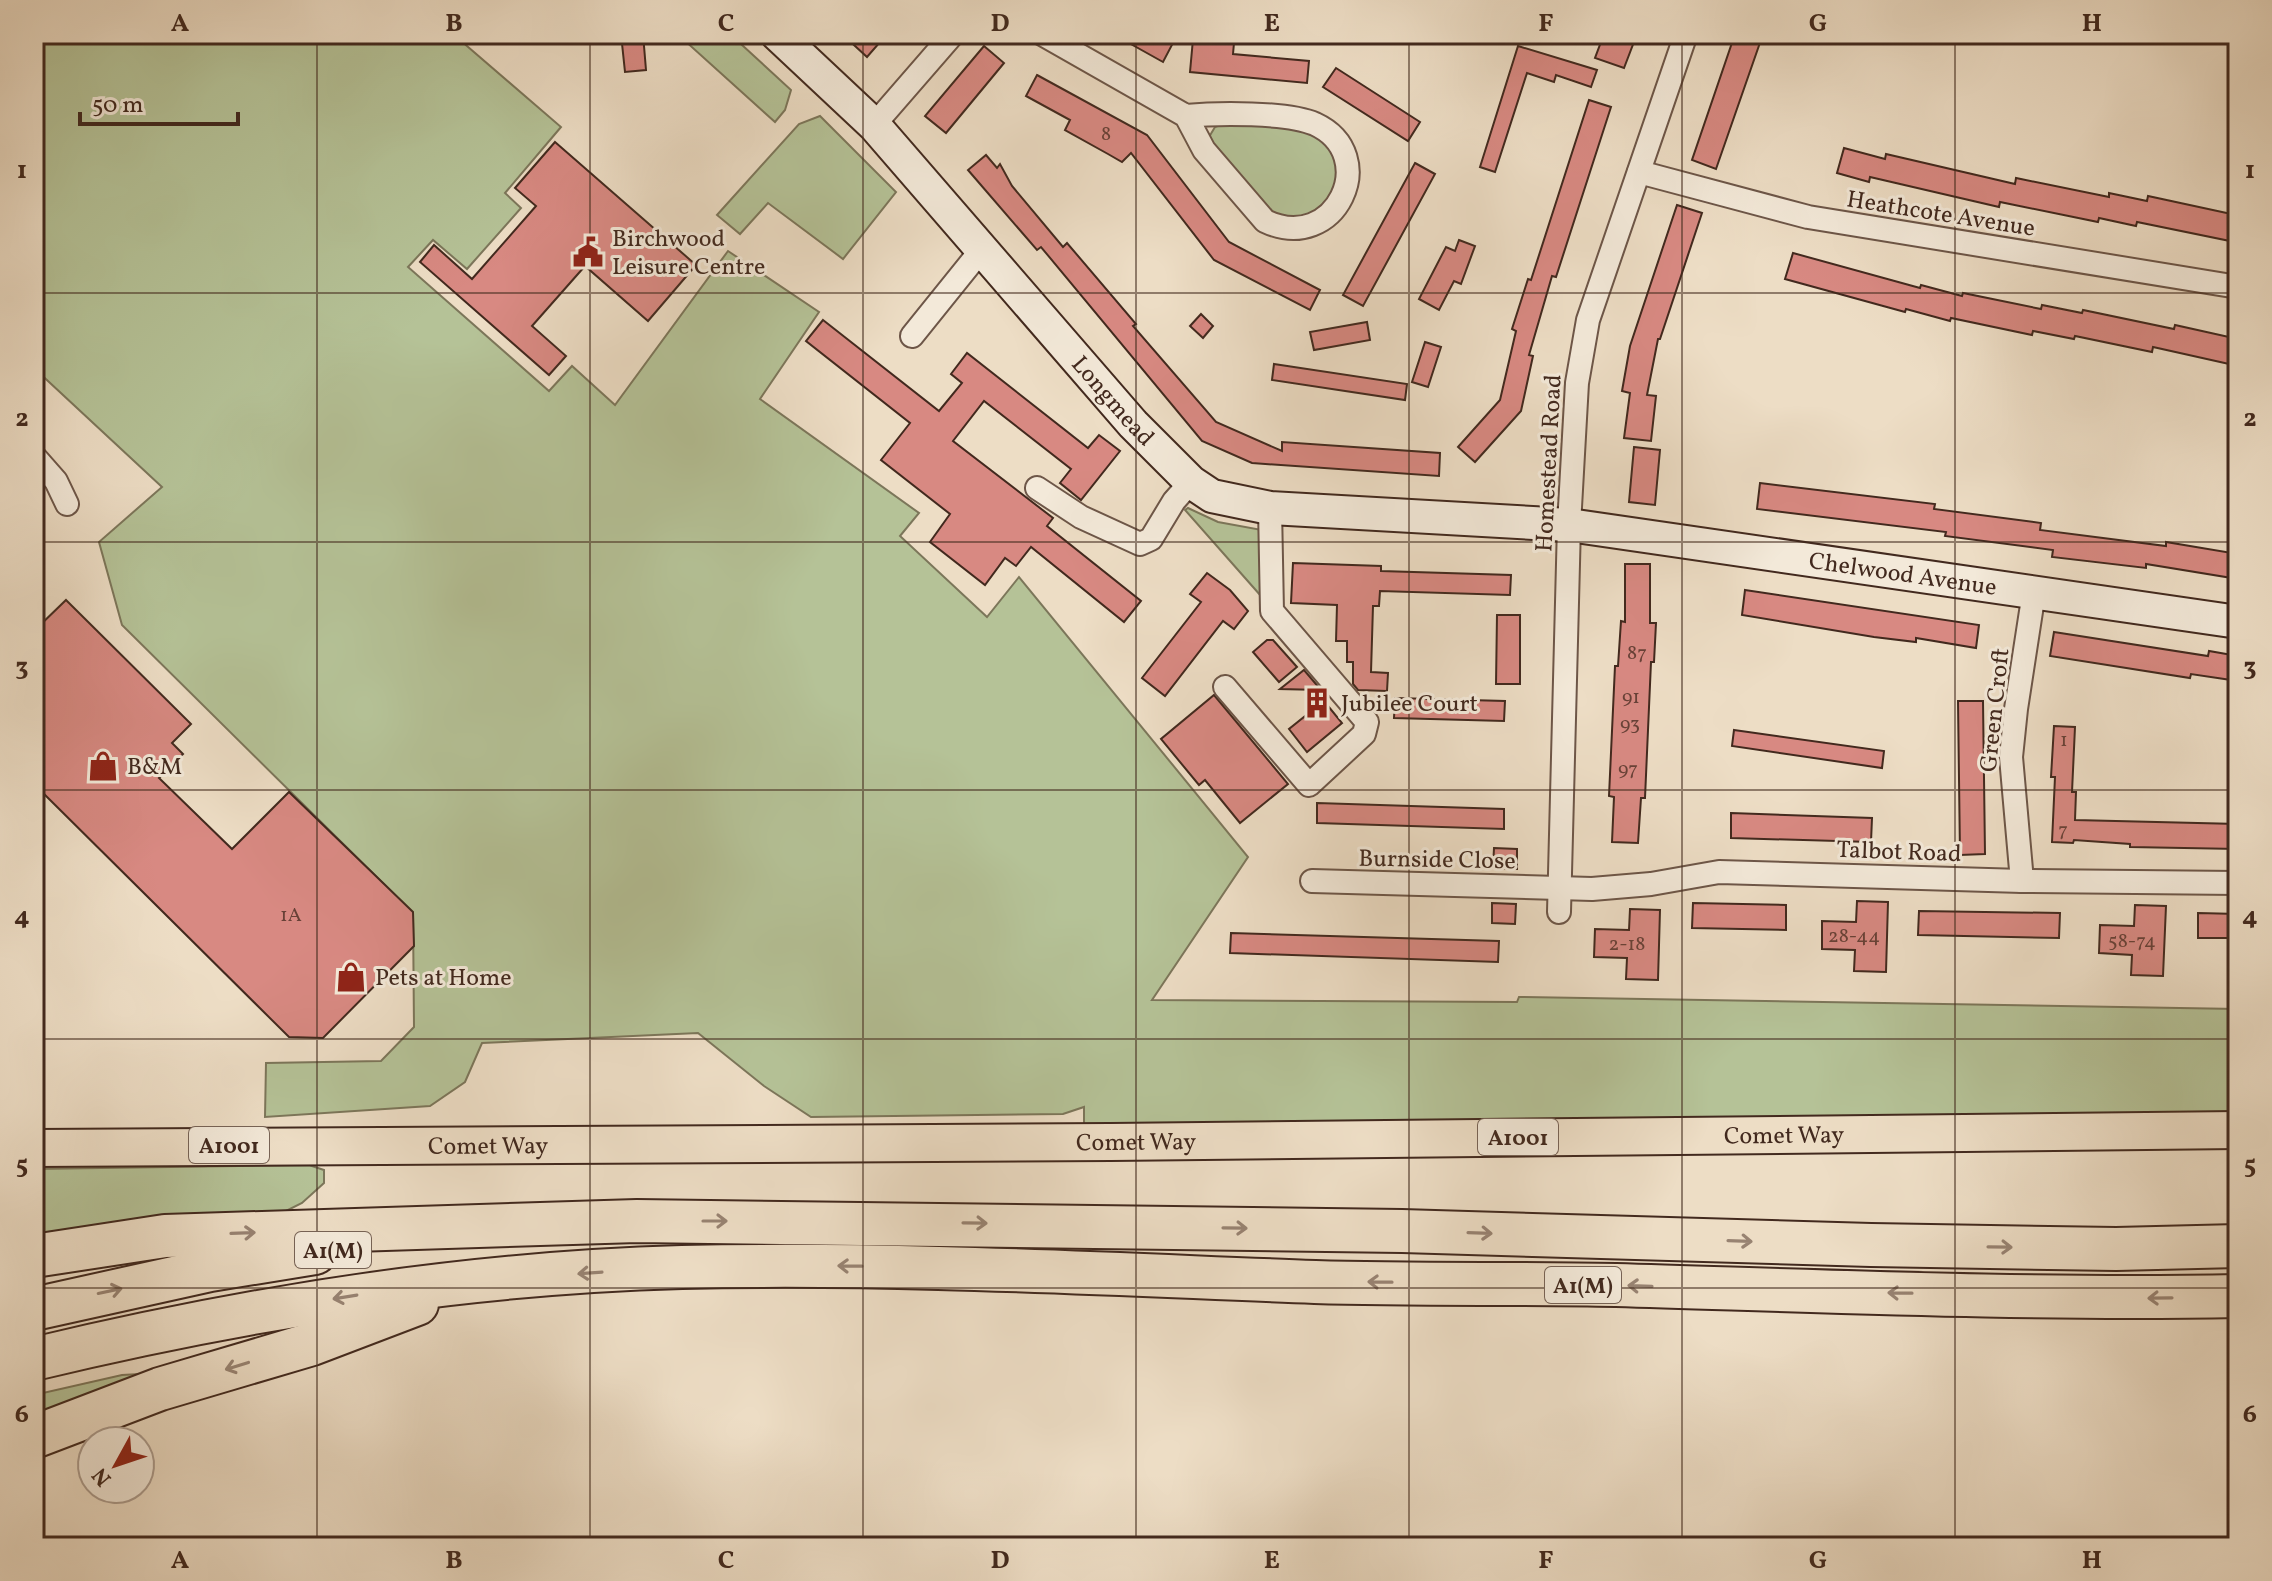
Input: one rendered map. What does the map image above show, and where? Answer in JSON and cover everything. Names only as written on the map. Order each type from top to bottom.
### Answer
[{"type":"highway","name":"A1(M)","points":[[34,1309],[210,1270],[337,1250],[496,1231],[637,1221]]},
{"type":"highway","name":"A1(M)","points":[[34,1256],[165,1236],[637,1221],[1357,1230],[2085,1249],[2238,1246]]},
{"type":"highway","name":"A1(M)","points":[[34,1359],[212,1320],[347,1296],[478,1281],[676,1267],[835,1266],[1073,1271],[1320,1282],[1597,1285],[2140,1298],[2238,1296]]},
{"type":"highway","name":"A1(M)","points":[[34,1437],[160,1389],[312,1344],[478,1281]]},
{"type":"main road","name":"Comet Way","points":[[34,1148],[1111,1142],[2238,1130]]},
{"type":"street","name":"Longmead","points":[[777,34],[874,125],[1133,424],[1191,482],[1212,496],[1270,508],[1569,525]]},
{"type":"street","points":[[874,125],[953,34]]},
{"type":"street","points":[[1042,34],[1186,116],[1204,150],[1265,221],[1279,227],[1318,224],[1333,211],[1343,196],[1349,168],[1332,136],[1316,125],[1300,120],[1225,113],[1186,116]]},
{"type":"street","name":"Homestead Road","points":[[1559,912],[1569,525],[1577,383],[1588,320],[1686,34]]},
{"type":"street","name":"Heathcote Avenue","points":[[1639,172],[1808,217],[2238,287]]},
{"type":"street","points":[[912,336],[982,249]]},
{"type":"street","points":[[34,456],[56,481],[67,504]]},
{"type":"street","points":[[1037,488],[1081,517],[1140,544],[1151,539],[1174,501],[1191,482]]},
{"type":"street","points":[[1225,687],[1309,785],[1364,734],[1367,722],[1272,611],[1270,508]]},
{"type":"street","name":"Chelwood Avenue","points":[[1569,525],[2238,622]]},
{"type":"street","name":"Green Croft","points":[[2022,881],[2011,757],[2034,592]]},
{"type":"street","name":"Talbot Road","points":[[1560,888],[1592,889],[1651,884],[1719,872],[2022,881],[2238,883]]},
{"type":"street","name":"Burnside Close","points":[[1312,881],[1560,888]]},
{"type":"green space","points":[[34,34],[453,34],[561,127],[505,193],[521,208],[467,269],[433,240],[408,267],[549,391],[572,366],[615,405],[728,251],[819,312],[760,399],[919,513],[900,536],[987,617],[1019,577],[1248,857],[1152,1000],[1517,1002],[1519,997],[2238,1009],[2238,1116],[1084,1126],[1084,1107],[1063,1114],[811,1117],[764,1086],[698,1033],[482,1043],[465,1082],[430,1106],[265,1117],[266,1063],[381,1061],[414,1027],[413,913],[122,625],[99,542],[162,487],[34,368]]},
{"type":"green space","points":[[689,34],[730,34],[791,90],[785,110],[775,122],[684,40]]},
{"type":"green space","points":[[820,116],[896,192],[843,259],[768,203],[740,234],[717,215],[799,124]]},
{"type":"green space","points":[[1225,123],[1306,128],[1335,152],[1340,172],[1327,206],[1313,216],[1293,219],[1274,216],[1213,146],[1209,137],[1215,127]]},
{"type":"green space","points":[[1188,508],[1218,522],[1262,530],[1265,597],[1185,510]]},
{"type":"green space","points":[[309,1165],[324,1170],[324,1183],[302,1203],[286,1211],[102,1226],[34,1238],[34,1169]]},
{"type":"green space","points":[[158,1373],[34,1420],[34,1395],[122,1375]]},
{"type":"building","points":[[621,34],[643,34],[646,70],[625,72]]},
{"type":"building","points":[[842,34],[887,34],[867,57]]},
{"type":"building","points":[[1113,34],[1161,34],[1174,41],[1163,62]]},
{"type":"building","points":[[1604,34],[1637,34],[1624,68],[1595,58]]},
{"type":"building","points":[[1735,34],[1763,34],[1716,169],[1692,160]]},
{"type":"building","points":[[1193,39],[1234,43],[1233,54],[1309,61],[1307,83],[1190,72]]},
{"type":"building","points":[[984,46],[1004,63],[946,133],[925,116]]},
{"type":"building","points":[[1518,46],[1597,70],[1591,87],[1556,75],[1554,82],[1527,73],[1495,172],[1480,167]]},
{"type":"building","points":[[1336,68],[1420,122],[1408,141],[1323,87]]},
{"type":"building","points":[[1037,75],[1147,135],[1229,242],[1320,290],[1310,310],[1214,260],[1131,153],[1122,162],[1065,130],[1070,120],[1026,96]]},
{"type":"building","points":[[1589,100],[1611,107],[1556,277],[1552,276],[1529,355],[1533,356],[1521,411],[1475,462],[1458,447],[1500,400],[1516,331],[1512,329]]},
{"type":"building","name":"Birchwood Leisure Centre","points":[[555,142],[696,265],[648,321],[585,266],[532,326],[566,356],[549,375],[420,262],[434,245],[472,279],[536,206],[515,188]]},
{"type":"building","points":[[1844,148],[1885,159],[1886,154],[2015,184],[2016,178],[2109,197],[2109,193],[2147,201],[2148,196],[2236,215],[2230,241],[2137,222],[2136,226],[2099,218],[2098,222],[2000,202],[1999,207],[1870,177],[1869,182],[1837,173]]},
{"type":"building","points":[[986,155],[997,168],[1000,164],[1012,186],[1063,247],[1067,243],[1216,422],[1282,451],[1282,442],[1440,453],[1439,476],[1252,463],[1202,441],[1041,247],[1037,250],[968,170]]},
{"type":"building","points":[[1415,163],[1435,174],[1363,306],[1343,295]]},
{"type":"building","points":[[1677,205],[1702,213],[1658,339],[1647,395],[1656,396],[1651,441],[1624,438],[1630,393],[1622,391],[1630,346]]},
{"type":"building","points":[[1459,240],[1475,246],[1461,284],[1454,281],[1439,310],[1419,299],[1446,247],[1455,251]]},
{"type":"building","points":[[1793,253],[1920,288],[1921,285],[1962,296],[1963,293],[2041,309],[2042,305],[2082,313],[2083,310],[2238,339],[2238,366],[2153,347],[2152,352],[2075,336],[2074,339],[2033,331],[2032,335],[1951,318],[1950,321],[1906,309],[1905,312],[1785,279]]},
{"type":"building","points":[[1201,314],[1213,326],[1203,338],[1190,326]]},
{"type":"building","points":[[823,320],[939,411],[962,383],[951,374],[967,353],[1088,448],[1099,435],[1120,451],[1081,500],[1060,483],[1071,469],[984,401],[953,441],[1053,518],[1047,526],[1141,601],[1124,622],[1031,547],[1016,566],[1005,558],[985,585],[930,542],[950,514],[881,460],[910,423],[806,341]]},
{"type":"building","points":[[1367,322],[1370,340],[1314,350],[1310,332]]},
{"type":"building","points":[[1425,342],[1441,347],[1428,387],[1412,382]]},
{"type":"building","points":[[1274,364],[1407,384],[1405,400],[1272,380]]},
{"type":"building","points":[[1634,447],[1660,450],[1655,505],[1629,502]]},
{"type":"building","points":[[1760,483],[1935,504],[1934,509],[2041,523],[2040,530],[2166,546],[2166,542],[2238,554],[2238,579],[2146,564],[2146,568],[2052,557],[2053,550],[1945,536],[1946,532],[1757,509]]},
{"type":"building","points":[[1293,563],[1381,566],[1381,571],[1511,575],[1510,595],[1380,591],[1379,606],[1373,606],[1371,672],[1388,673],[1387,691],[1358,690],[1353,684],[1353,662],[1347,662],[1347,641],[1336,641],[1337,605],[1291,603]]},
{"type":"building","points":[[1625,564],[1650,564],[1650,623],[1656,623],[1654,662],[1651,662],[1645,798],[1641,798],[1638,843],[1612,842],[1614,797],[1609,796],[1615,666],[1618,666],[1621,621],[1625,622]]},
{"type":"building","points":[[1207,573],[1230,590],[1248,611],[1234,629],[1223,621],[1165,696],[1142,678],[1201,602],[1190,594]]},
{"type":"building","points":[[1745,590],[1979,625],[1976,648],[1916,638],[1916,642],[1874,637],[1742,615]]},
{"type":"building","points":[[66,600],[191,724],[172,743],[183,754],[159,778],[232,849],[289,792],[413,912],[414,946],[323,1038],[289,1037],[34,784],[34,631]]},
{"type":"building","points":[[1497,615],[1520,615],[1520,684],[1496,684]]},
{"type":"building","points":[[2054,632],[2208,656],[2209,651],[2238,656],[2238,681],[2191,674],[2190,678],[2050,656]]},
{"type":"building","points":[[1267,640],[1273,640],[1297,667],[1279,682],[1253,652]]},
{"type":"building","points":[[1304,670],[1321,690],[1280,689]]},
{"type":"building","points":[[1214,695],[1288,784],[1240,823],[1205,780],[1199,785],[1161,739]]},
{"type":"building","points":[[1395,698],[1505,701],[1504,721],[1394,718]]},
{"type":"building","name":"Jubilee Court","points":[[1324,701],[1342,723],[1307,752],[1289,729]]},
{"type":"building","points":[[1958,701],[1983,701],[1985,854],[1960,855]]},
{"type":"building","points":[[2054,726],[2075,727],[2072,792],[2076,792],[2075,820],[2238,824],[2238,849],[2130,847],[2130,844],[2074,840],[2073,843],[2052,842]]},
{"type":"building","points":[[1734,730],[1884,751],[1882,768],[1732,746]]},
{"type":"building","points":[[1317,803],[1504,809],[1504,829],[1317,823]]},
{"type":"building","points":[[1731,813],[1872,818],[1871,842],[1731,838]]},
{"type":"building","points":[[1494,848],[1517,849],[1517,869],[1493,868]]},
{"type":"building","points":[[1857,901],[1888,902],[1886,972],[1854,971],[1855,950],[1822,949],[1822,921],[1856,922]]},
{"type":"building","points":[[1492,903],[1516,904],[1515,924],[1492,923]]},
{"type":"building","points":[[1693,903],[1786,905],[1786,930],[1692,928]]},
{"type":"building","points":[[2135,905],[2166,906],[2163,976],[2131,975],[2132,955],[2099,953],[2100,925],[2134,926]]},
{"type":"building","points":[[1630,909],[1660,910],[1658,980],[1626,979],[1627,958],[1594,957],[1595,929],[1629,930]]},
{"type":"building","points":[[1919,911],[2060,913],[2059,938],[1918,935]]},
{"type":"building","points":[[2198,913],[2238,914],[2238,938],[2198,938]]},
{"type":"building","points":[[1231,933],[1499,941],[1498,962],[1230,953]]},
{"type":"place","name":"Birchwood Leisure Centre","points":[[588,252]]},
{"type":"place","name":"Jubilee Court","points":[[1317,703]]},
{"type":"place","name":"B&M","points":[[103,766]]},
{"type":"place","name":"Pets at Home","points":[[351,977]]}]
